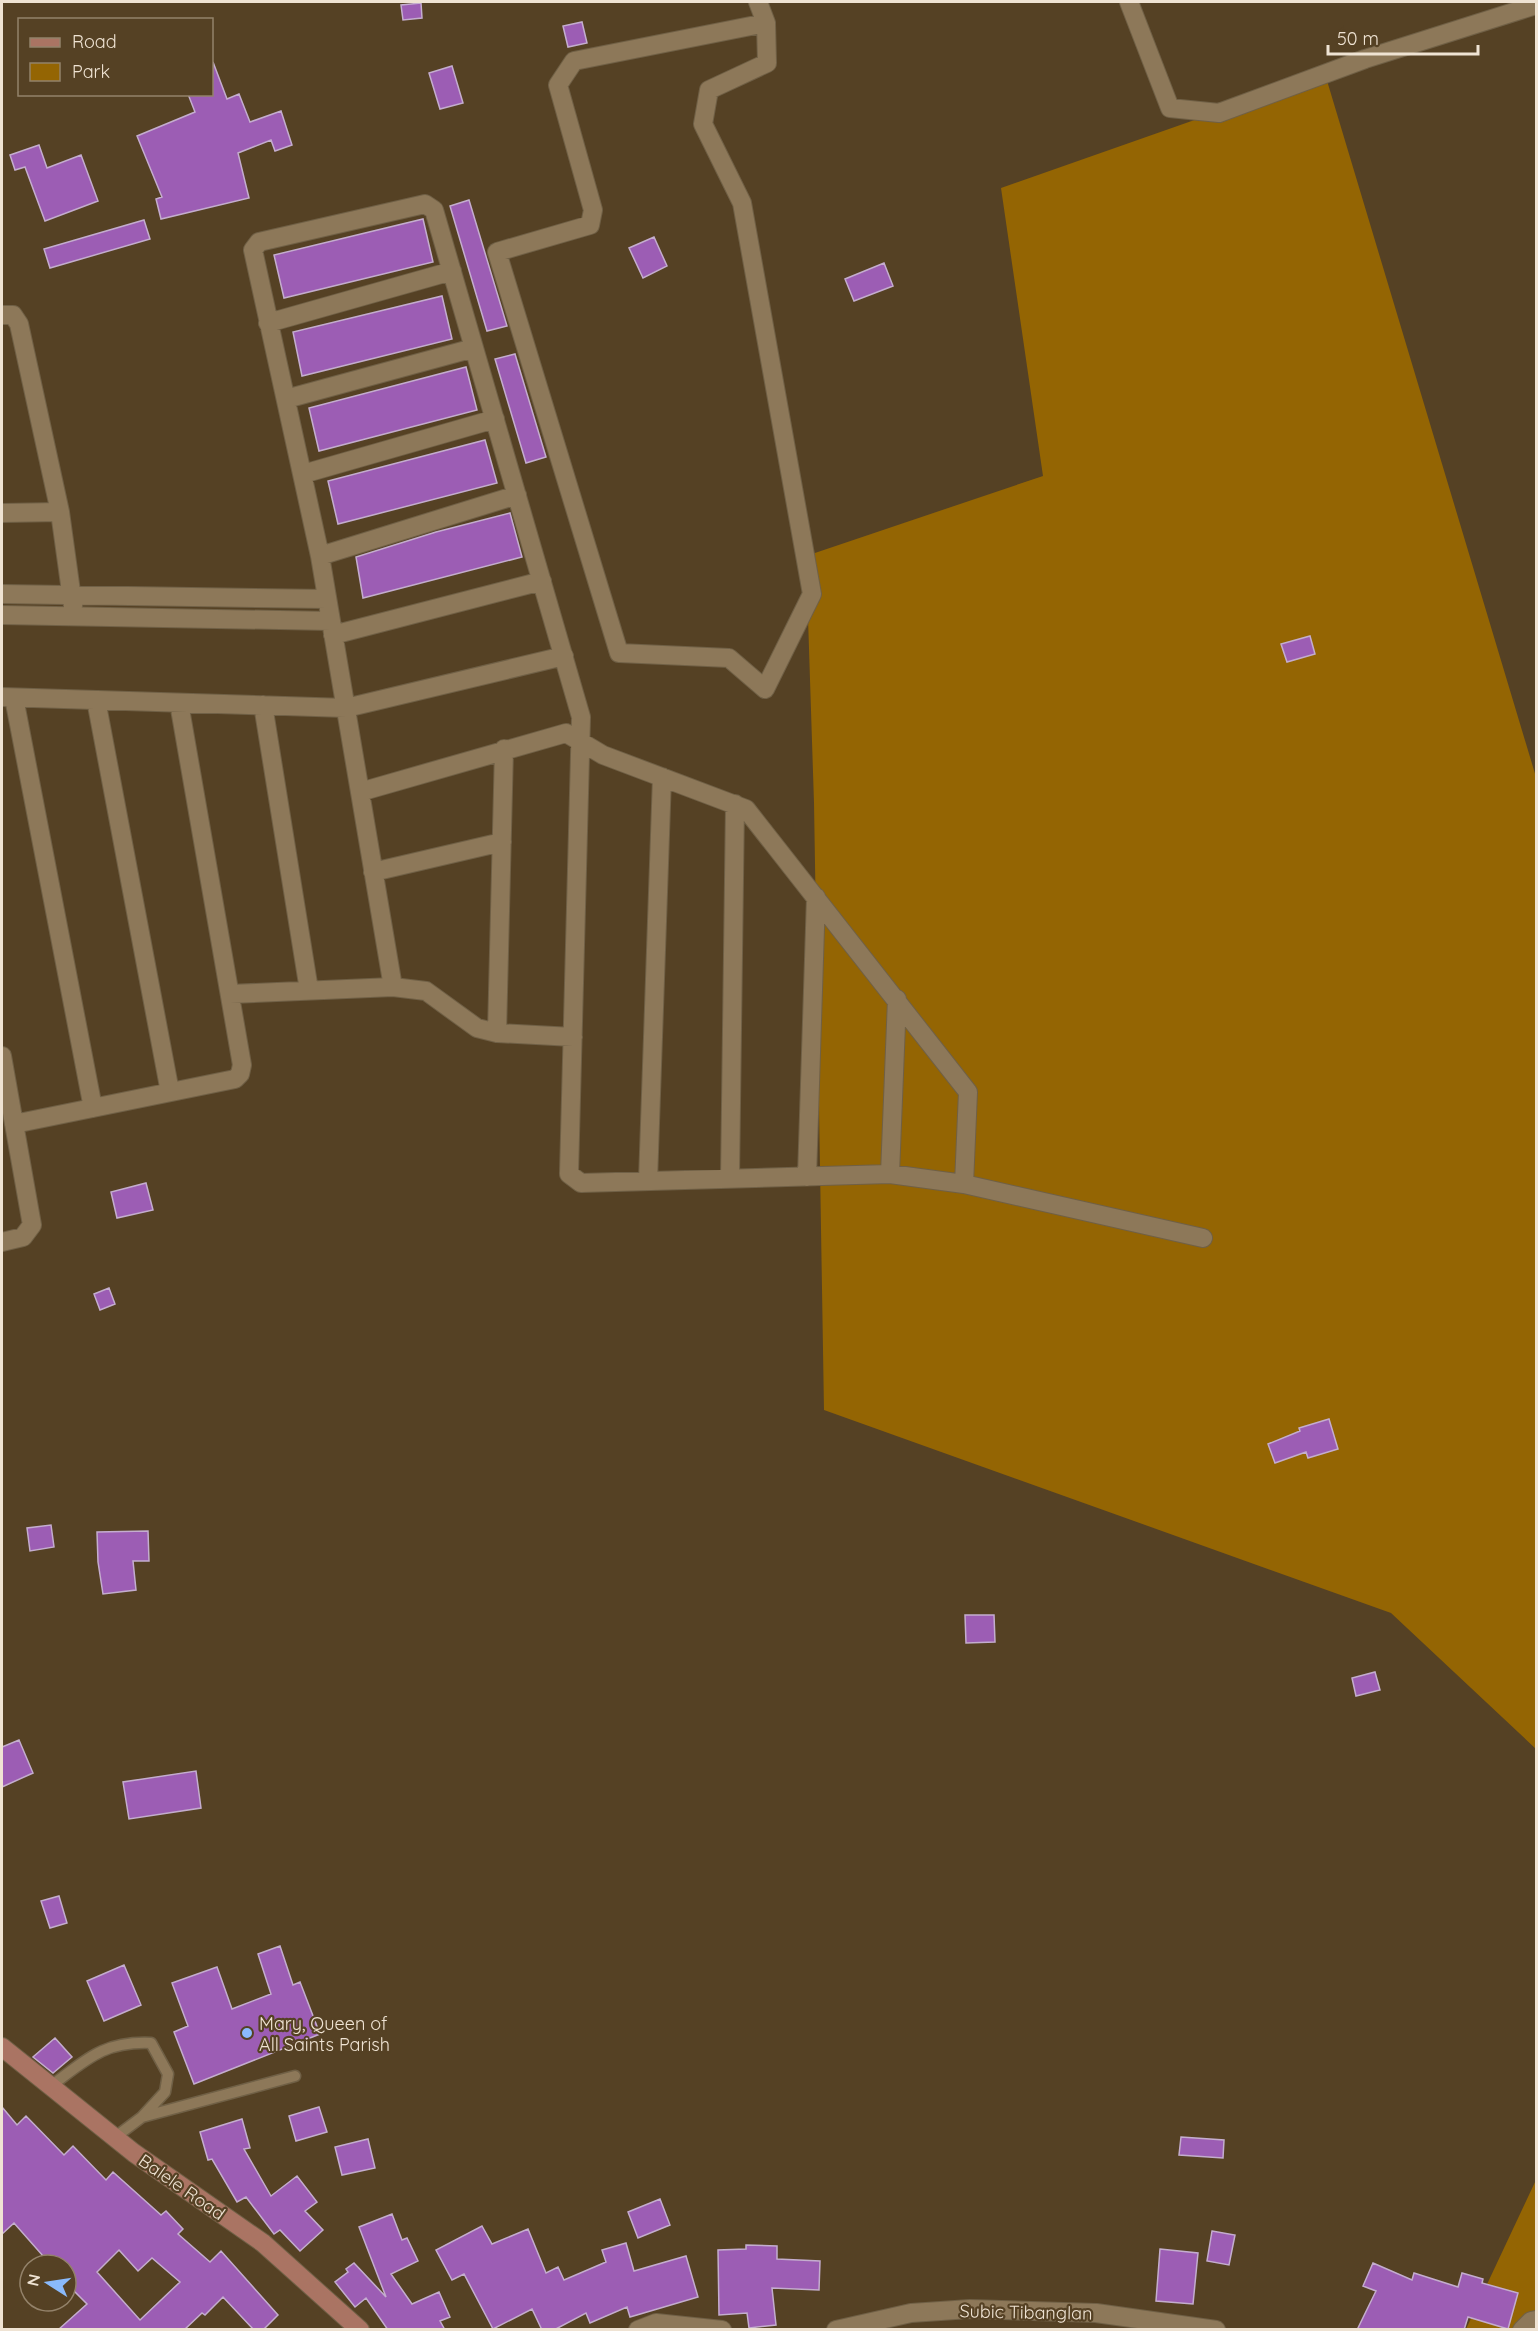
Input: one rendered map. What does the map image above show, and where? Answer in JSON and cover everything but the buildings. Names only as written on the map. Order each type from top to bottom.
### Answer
[{"type":"street","points":[[758,2],[766,23],[767,63],[709,90],[703,124],[742,203],[812,594],[765,689],[729,658],[619,653],[497,252],[590,225],[593,210],[558,85],[574,61],[766,23]]},
{"type":"street","points":[[1129,2],[1170,108],[1219,113],[1365,59],[1536,5]]},
{"type":"street","points":[[393,987],[320,556],[253,250],[259,242],[425,204],[434,210],[581,717],[569,1174],[581,1183],[890,1174],[964,1184],[1203,1238]]},
{"type":"street","points":[[268,323],[452,271]]},
{"type":"street","points":[[2,315],[14,315],[19,324],[60,512],[74,617]]},
{"type":"street","points":[[286,399],[474,348]]},
{"type":"street","points":[[303,474],[495,419]]},
{"type":"street","points":[[320,556],[517,495]]},
{"type":"street","points":[[2,513],[60,512]]},
{"type":"street","points":[[2,615],[332,628],[542,581]]},
{"type":"street","points":[[2,594],[327,599]]},
{"type":"street","points":[[93,1108],[8,697],[345,708],[564,656]]},
{"type":"street","points":[[96,700],[170,1092]]},
{"type":"street","points":[[14,1124],[235,1079],[240,1074],[242,1065],[179,703]]},
{"type":"street","points":[[263,705],[309,990]]},
{"type":"street","points":[[360,792],[566,733],[603,754],[746,809],[968,1092],[964,1184]]},
{"type":"street","points":[[497,1033],[504,749]]},
{"type":"street","points":[[648,1181],[662,777]]},
{"type":"street","points":[[730,1179],[735,804]]},
{"type":"street","points":[[373,872],[502,842]]},
{"type":"street","points":[[807,1177],[816,897]]},
{"type":"street","points":[[230,994],[393,987],[426,991],[477,1028],[497,1033],[573,1037]]},
{"type":"street","points":[[890,1174],[897,999]]},
{"type":"street","points":[[2,1056],[32,1225],[23,1237],[2,1242]]},
{"type":"street","name":"Balele Road","points":[[2,2047],[114,2138],[263,2243],[360,2330]]},
{"type":"street","name":"Subic Tibanglan","points":[[836,2330],[909,2321],[970,2309],[1096,2313],[1216,2330]]},
{"type":"street","points":[[1522,2330],[1530,2321],[1536,2320]]},
{"type":"street","points":[[638,2330],[656,2323],[722,2330]]},
{"type":"lane","points":[[51,2086],[93,2054],[129,2042],[152,2043],[168,2074],[165,2091],[142,2117],[114,2138]]},
{"type":"lane","points":[[142,2117],[295,2076]]},
{"type":"green space","points":[[1325,74],[1536,777],[1536,1749],[1391,1613],[824,1410],[814,803],[806,556],[1043,476],[1001,188]]},
{"type":"green space","points":[[1536,2180],[1536,2329],[1466,2329]]},
{"type":"place","name":"Mary, Queen of All Saints Parish","points":[[247,2033]]}]
